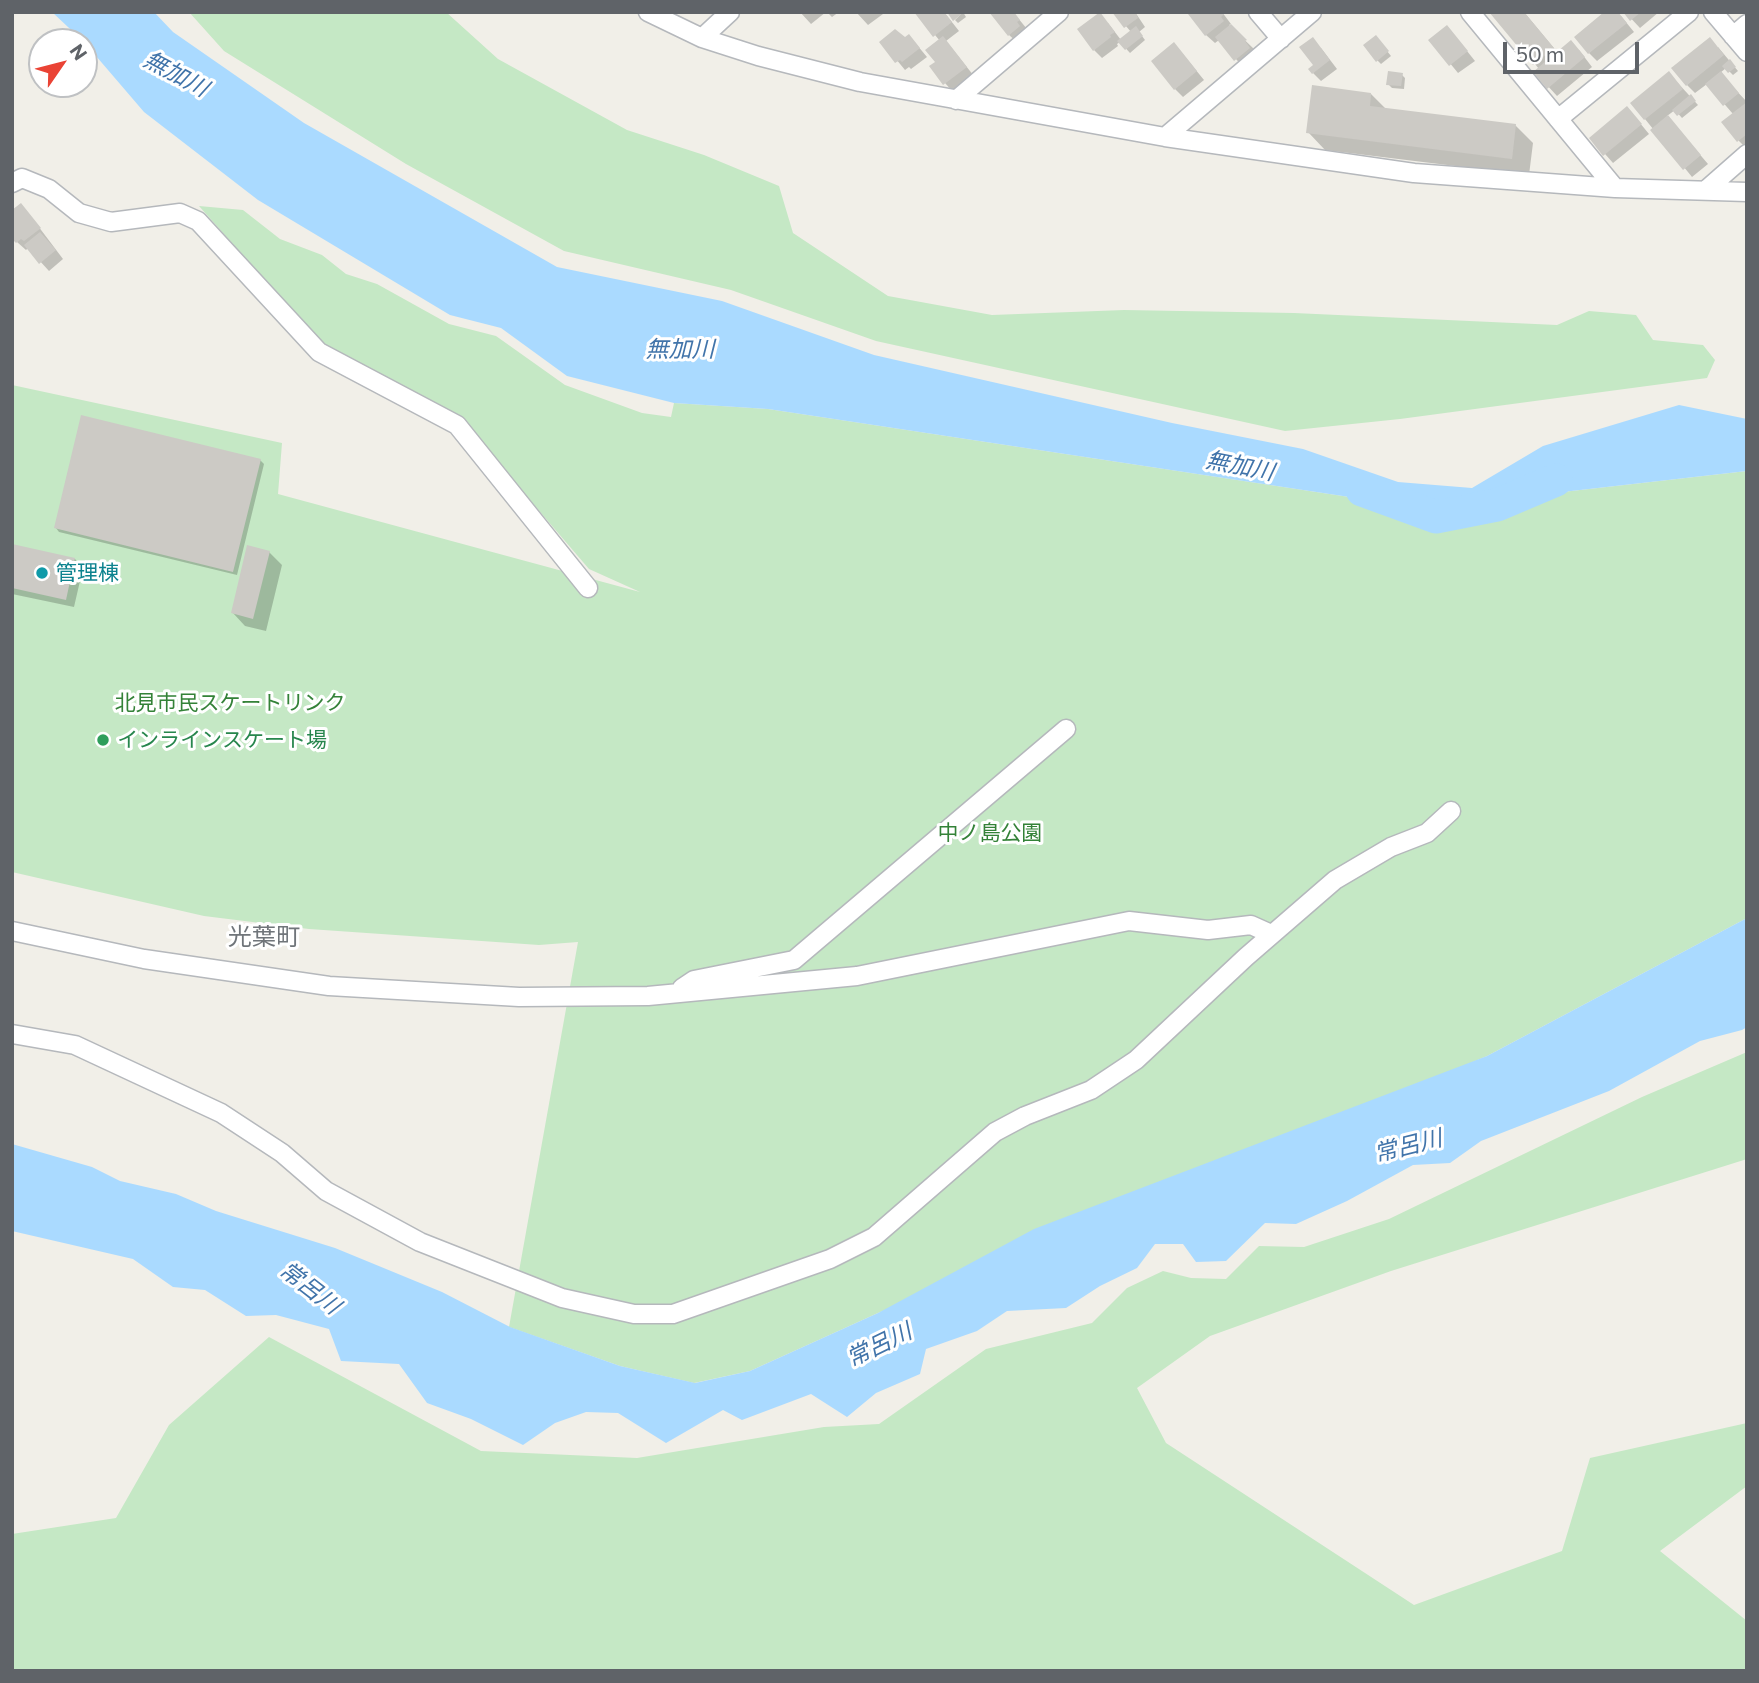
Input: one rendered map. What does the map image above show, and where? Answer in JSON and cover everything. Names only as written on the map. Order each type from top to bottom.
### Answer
[{"type":"street","points":[[649,12],[702,38],[758,56],[860,82],[1165,137],[1414,173],[1615,188],[1747,192]]},
{"type":"street","points":[[702,38],[730,12]]},
{"type":"street","points":[[1258,12],[1281,39]]},
{"type":"street","points":[[1165,137],[1312,12]]},
{"type":"street","points":[[1470,12],[1615,188]]},
{"type":"street","points":[[1558,119],[1689,12]]},
{"type":"street","points":[[1713,12],[1740,30],[1747,52]]},
{"type":"street","points":[[956,100],[1051,15]]},
{"type":"street","points":[[1706,190],[1747,154]]},
{"type":"street","points":[[17,181],[49,189],[79,213],[111,222],[180,213],[198,221],[319,352],[457,425],[588,588]]},
{"type":"street","points":[[673,993],[694,980],[794,960],[1066,729]]},
{"type":"street","points":[[12,1034],[75,1045],[221,1113],[282,1153],[327,1191],[420,1242],[562,1298],[634,1314],[673,1314],[830,1259],[874,1237],[995,1132],[1025,1116],[1091,1090],[1136,1060],[1271,934],[1335,880],[1391,847],[1427,833],[1451,811]]},
{"type":"street","points":[[12,931],[144,959],[330,986],[519,997],[648,996],[857,976],[1129,921],[1208,930],[1251,925],[1271,934]]},
{"type":"green space","points":[[189,12],[446,12],[498,59],[627,130],[704,155],[779,186],[793,233],[888,296],[992,315],[1124,310],[1294,313],[1557,325],[1589,311],[1636,315],[1653,340],[1703,345],[1715,360],[1707,378],[1400,419],[1285,431],[876,341],[731,290],[564,251],[406,164],[224,51]]},
{"type":"green space","name":"中ノ島公園","points":[[199,206],[243,210],[280,239],[322,255],[346,274],[377,284],[449,324],[496,336],[565,385],[642,413],[671,417],[674,403],[768,409],[1422,508],[1747,471],[1747,918],[1487,1056],[878,1313],[750,1371],[694,1383],[620,1366],[509,1327],[578,942],[539,945],[309,929],[204,916],[12,872],[12,385],[282,443],[278,494],[640,592],[589,569],[461,420],[324,347]]},
{"type":"green space","points":[[1747,1052],[1747,1159],[1391,1271],[1210,1336],[1137,1388],[1166,1443],[1414,1605],[1562,1551],[1590,1458],[1747,1423],[1747,1486],[1660,1551],[1747,1621],[1747,1671],[12,1671],[12,1534],[116,1518],[169,1425],[269,1337],[481,1451],[637,1458],[824,1427],[879,1424],[986,1349],[1092,1323],[1127,1288],[1163,1271],[1191,1278],[1226,1279],[1259,1246],[1304,1247],[1389,1219],[1642,1097]]},
{"type":"water","name":"無加川","points":[[52,12],[154,12],[173,32],[304,123],[557,267],[722,301],[874,355],[1172,423],[1303,449],[1398,482],[1472,488],[1543,446],[1679,405],[1747,419],[1747,471],[1422,508],[768,409],[674,403],[567,376],[501,328],[450,315],[258,200],[144,112],[98,58],[98,28],[69,28]]},
{"type":"water","name":"常呂川","points":[[1747,918],[1747,1027],[1742,1030],[1700,1041],[1609,1091],[1481,1141],[1450,1163],[1413,1165],[1347,1201],[1296,1224],[1265,1223],[1226,1261],[1196,1262],[1183,1244],[1155,1244],[1137,1268],[1100,1286],[1066,1308],[1007,1311],[977,1331],[926,1349],[920,1374],[876,1393],[847,1417],[811,1394],[742,1420],[723,1410],[666,1443],[618,1413],[586,1412],[555,1423],[523,1445],[471,1419],[427,1403],[399,1364],[341,1361],[329,1329],[276,1315],[246,1316],[205,1290],[173,1287],[133,1259],[12,1231],[12,1144],[92,1167],[120,1181],[176,1194],[216,1211],[335,1248],[442,1292],[510,1327],[620,1366],[695,1383],[750,1371],[878,1313],[1034,1229],[1487,1056]]},
{"type":"building","points":[[914,12],[944,12],[952,22],[933,37]]},
{"type":"building","points":[[947,12],[964,12],[953,21]]},
{"type":"building","points":[[989,12],[1014,12],[1020,20],[1017,22],[1020,26],[1008,36]]},
{"type":"building","points":[[1100,12],[1115,32],[1093,51],[1077,29]]},
{"type":"building","points":[[1112,12],[1135,12],[1138,18],[1124,28]]},
{"type":"building","points":[[1222,12],[1224,21],[1205,36],[1188,14]]},
{"type":"building","points":[[1489,12],[1524,12],[1554,48],[1533,65]]},
{"type":"building","points":[[1604,12],[1618,12],[1627,23],[1588,54],[1574,37]]},
{"type":"building","points":[[1623,12],[1641,12],[1630,21]]},
{"type":"building","points":[[1231,24],[1247,40],[1245,41],[1250,48],[1234,61],[1215,37]]},
{"type":"building","points":[[1447,25],[1468,51],[1449,66],[1428,40]]},
{"type":"building","points":[[1136,26],[1143,36],[1125,50],[1117,41]]},
{"type":"building","points":[[895,29],[905,37],[909,34],[920,48],[902,62],[900,60],[895,63],[879,42]]},
{"type":"building","points":[[1376,35],[1389,51],[1376,62],[1363,45]]},
{"type":"building","points":[[943,36],[967,67],[943,85],[929,66],[935,62],[925,50]]},
{"type":"building","points":[[1313,37],[1330,60],[1312,74],[1308,69],[1313,65],[1299,47]]},
{"type":"building","points":[[1710,37],[1724,55],[1686,86],[1671,68]]},
{"type":"building","points":[[1571,40],[1585,57],[1547,89],[1533,72]]},
{"type":"building","points":[[1174,42],[1197,71],[1174,90],[1151,61]]},
{"type":"building","points":[[1730,59],[1736,67],[1728,73],[1722,66]]},
{"type":"building","points":[[1388,71],[1403,73],[1401,86],[1386,85]]},
{"type":"building","points":[[1669,71],[1683,89],[1644,120],[1630,103]]},
{"type":"building","points":[[1721,71],[1739,93],[1723,106],[1705,84]]},
{"type":"building","points":[[1312,85],[1371,93],[1370,106],[1516,124],[1512,159],[1306,133]]},
{"type":"building","points":[[1691,94],[1696,101],[1677,116],[1672,110]]},
{"type":"building","points":[[1747,102],[1747,134],[1737,142],[1721,122]]},
{"type":"building","points":[[1627,106],[1642,124],[1603,156],[1589,138]]},
{"type":"building","points":[[1668,115],[1701,155],[1683,170],[1650,130]]},
{"type":"building","points":[[21,203],[41,228],[24,241],[21,239],[16,243],[12,239],[12,210]]},
{"type":"building","points":[[40,232],[56,250],[39,264],[24,245]]},
{"type":"building","points":[[81,415],[261,459],[233,572],[54,528]]},
{"type":"building","name":"管理棟","points":[[12,544],[75,558],[66,600],[12,588]]},
{"type":"building","points":[[247,545],[270,551],[253,619],[231,613]]},
{"type":"waterway","name":"無加川","points":[[1362,490],[1436,517],[1497,505],[1556,480]]},
{"type":"place","name":"管理棟","points":[[42,573]]},
{"type":"place","name":"インラインスケート場","points":[[103,740]]},
{"type":"district","name":"光葉町","points":[[264,937]]},
{"type":"park label","name":"北見市民スケートリンク","points":[[230,703]]}]
